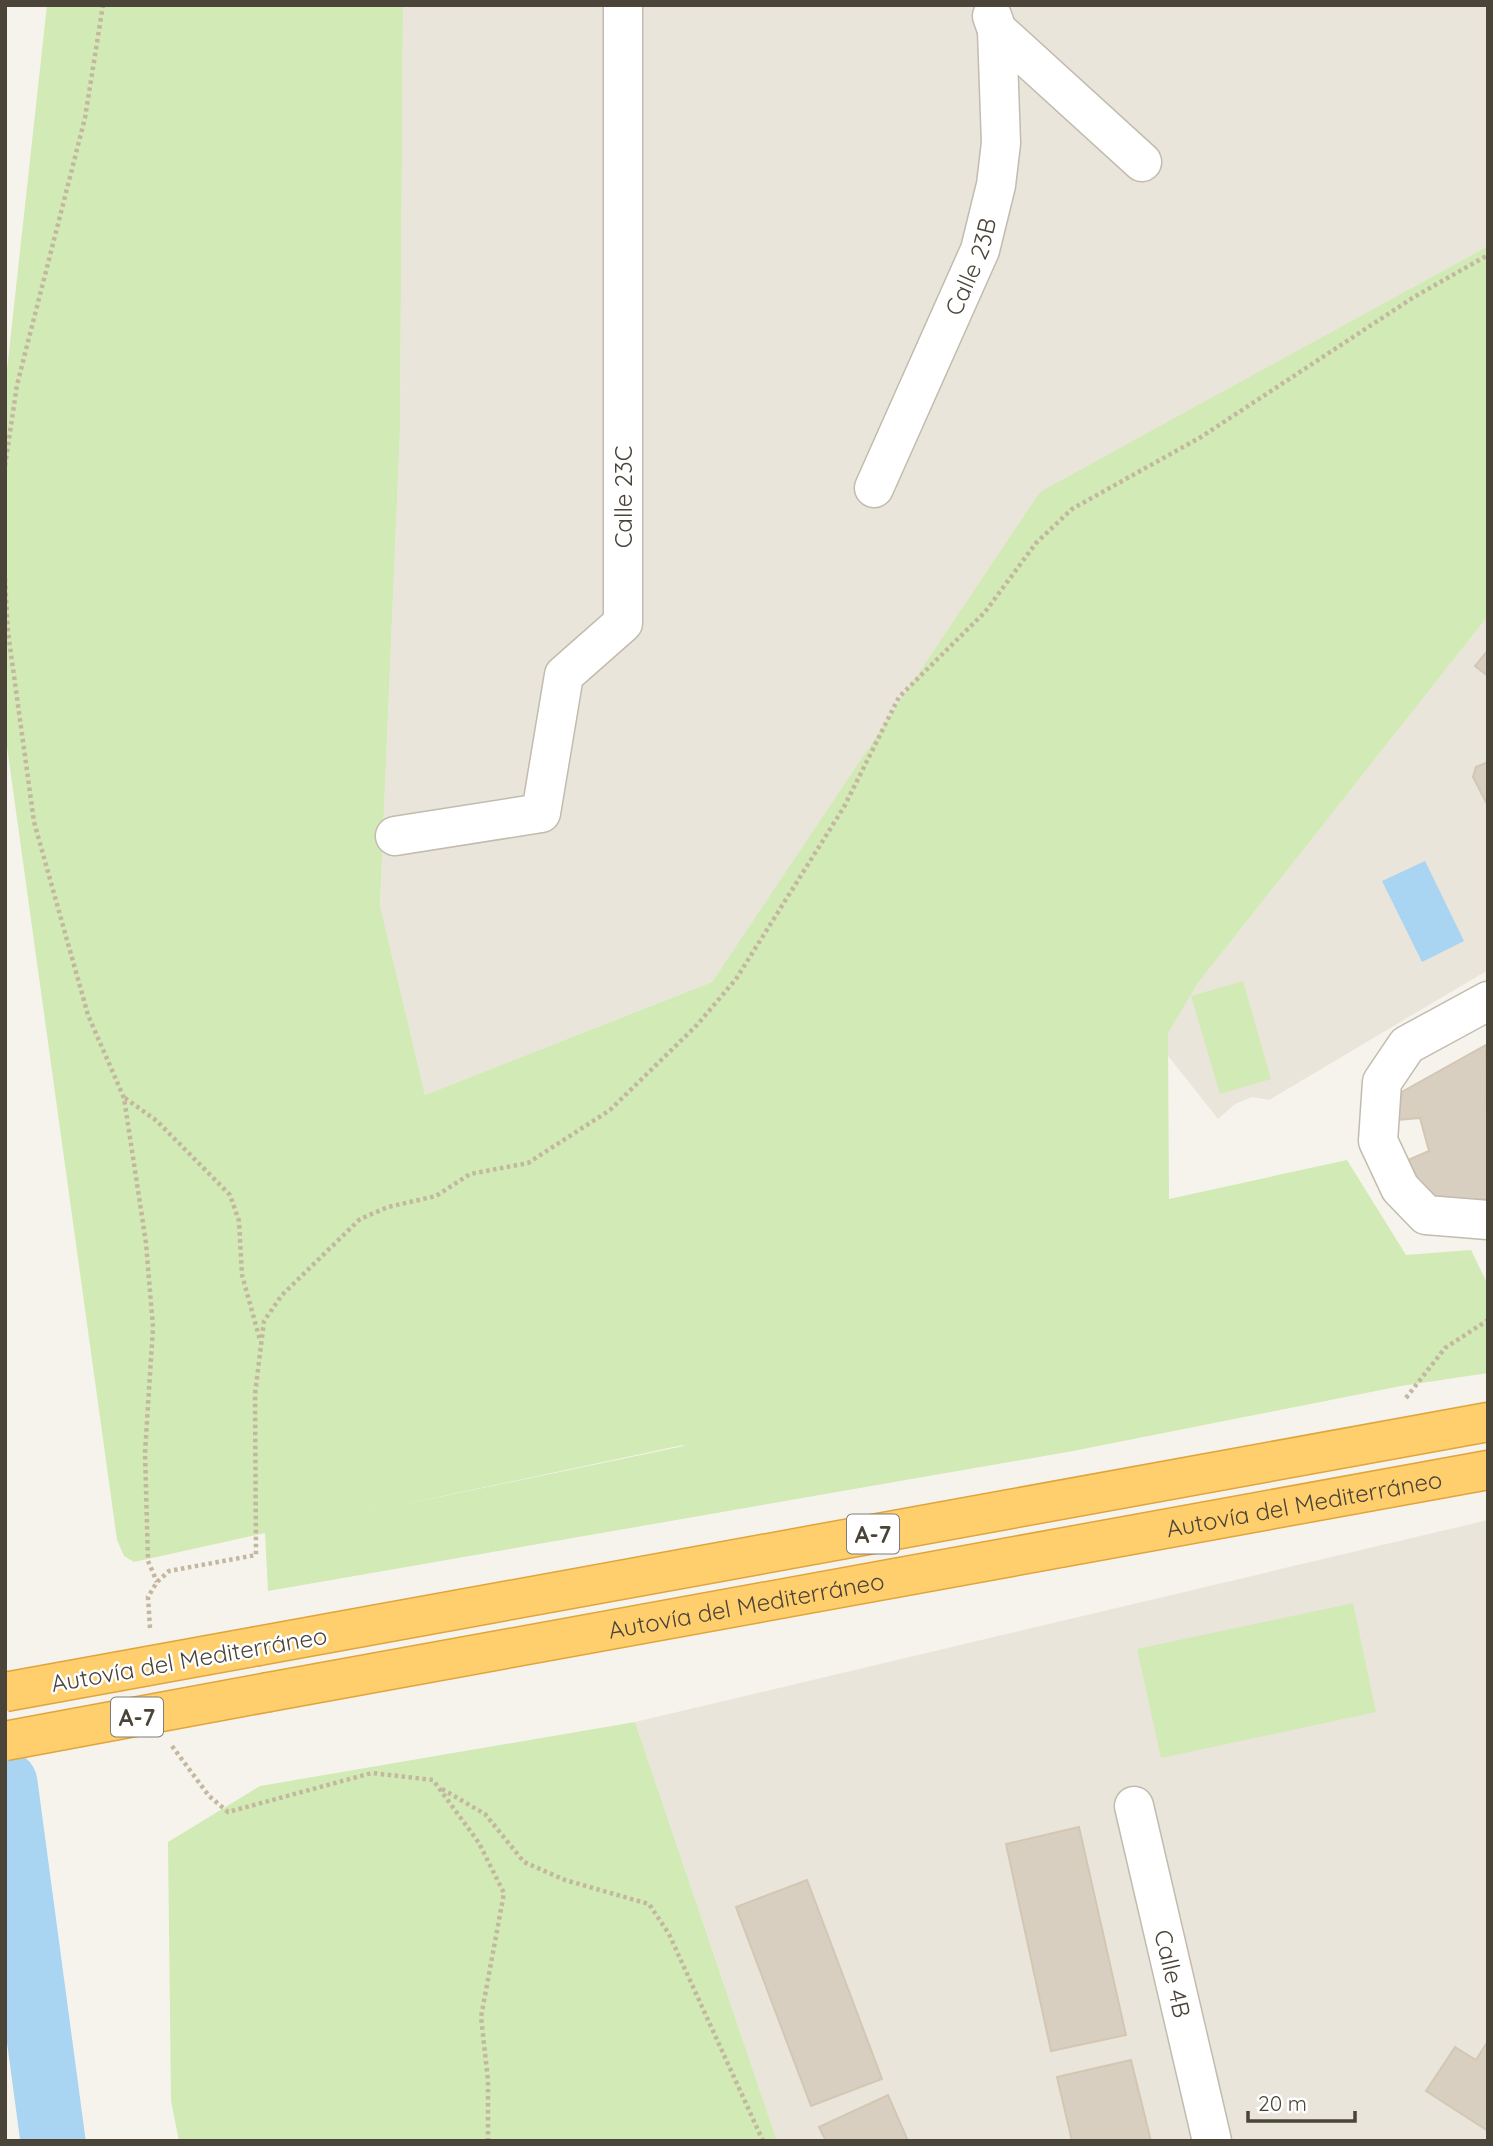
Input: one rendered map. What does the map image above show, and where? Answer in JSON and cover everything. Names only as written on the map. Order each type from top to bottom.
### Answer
[{"type":"highway","name":"Autovía del Mediterráneo","points":[[5,1692],[1488,1422]]},
{"type":"highway","name":"Autovía del Mediterráneo","points":[[5,1741],[1479,1474]]},
{"type":"street","name":"Calle 23C","points":[[395,836],[541,813],[565,676],[623,623],[622,5]]},
{"type":"street","name":"Calle 23B","points":[[992,17],[1142,162]]},
{"type":"street","name":"Calle 23B","points":[[874,488],[981,250],[996,185],[1001,143],[992,17]]},
{"type":"street","points":[[1488,1001],[1407,1045],[1382,1082],[1378,1141],[1400,1188],[1426,1215],[1488,1220]]},
{"type":"street","name":"Calle 4B","points":[[1134,1806],[1212,2141]]},
{"type":"path","points":[[5,466],[18,385],[85,118],[103,5]]},
{"type":"path","points":[[150,1628],[149,1597],[157,1583],[169,1571],[256,1555],[255,1394],[264,1321],[282,1295],[360,1219],[388,1207],[436,1196],[470,1174],[528,1163],[610,1110],[697,1025],[736,979],[844,807],[899,697],[985,612],[1036,543],[1072,509],[1201,438],[1414,297],[1488,255]]},
{"type":"path","points":[[5,579],[8,632],[34,822],[88,1015],[124,1098],[146,1243],[153,1327],[145,1453],[149,1561],[157,1583]]},
{"type":"path","points":[[124,1098],[157,1121],[230,1195],[239,1221],[242,1275],[261,1344]]},
{"type":"path","points":[[168,1742],[209,1796],[228,1812],[372,1773],[433,1780],[479,1843],[504,1893],[481,2017],[488,2080],[488,2141]]},
{"type":"path","points":[[438,1787],[485,1814],[524,1863],[565,1880],[602,1888],[649,1904],[669,1934],[763,2141]]},
{"type":"shaded area","points":[[403,5],[1488,5],[1488,246],[1040,493],[712,982],[425,1095],[380,905],[400,430]]},
{"type":"shaded area","points":[[1488,616],[1488,970],[1269,1100],[1252,1097],[1235,1104],[1218,1119],[1165,1052],[1168,1032],[1198,983]]},
{"type":"shaded area","points":[[1488,1520],[1488,2141],[777,2141],[635,1722]]},
{"type":"green space","points":[[47,5],[403,5],[400,430],[380,905],[425,1095],[712,982],[1040,492],[1488,246],[1488,616],[1198,983],[1168,1033],[1169,1199],[1347,1160],[1406,1255],[1471,1250],[1488,1285],[1488,1373],[1401,1386],[1073,1451],[268,1591],[265,1533],[134,1562],[124,1556],[117,1540],[5,732],[5,388]],"holes":[[[683,1445],[684,1446],[372,1511]]]},
{"type":"green space","points":[[1243,981],[1271,1079],[1220,1094],[1191,996]]},
{"type":"green space","points":[[1353,1603],[1376,1712],[1161,1758],[1137,1649]]},
{"type":"green space","points":[[635,1722],[777,2141],[179,2141],[171,2101],[168,1842],[260,1786]]},
{"type":"water","points":[[1425,861],[1464,941],[1422,962],[1382,881]]},
{"type":"building","points":[[1488,650],[1488,676],[1475,666]]},
{"type":"building","points":[[1488,762],[1488,806],[1473,777],[1476,767]]},
{"type":"building","points":[[1486,1045],[1488,1199],[1459,1201],[1429,1196],[1406,1161],[1429,1151],[1420,1118],[1398,1120],[1402,1092]]},
{"type":"building","points":[[1079,1827],[1126,2035],[1051,2051],[1006,1844]]},
{"type":"building","points":[[807,1880],[882,2079],[811,2106],[736,1907]]},
{"type":"building","points":[[1488,2041],[1488,2131],[1426,2091],[1455,2047],[1476,2060]]},
{"type":"building","points":[[1131,2060],[1151,2141],[1072,2141],[1057,2077]]},
{"type":"building","points":[[888,2095],[908,2141],[826,2141],[819,2127]]},
{"type":"waterway","points":[[5,1783],[53,2141]]}]
